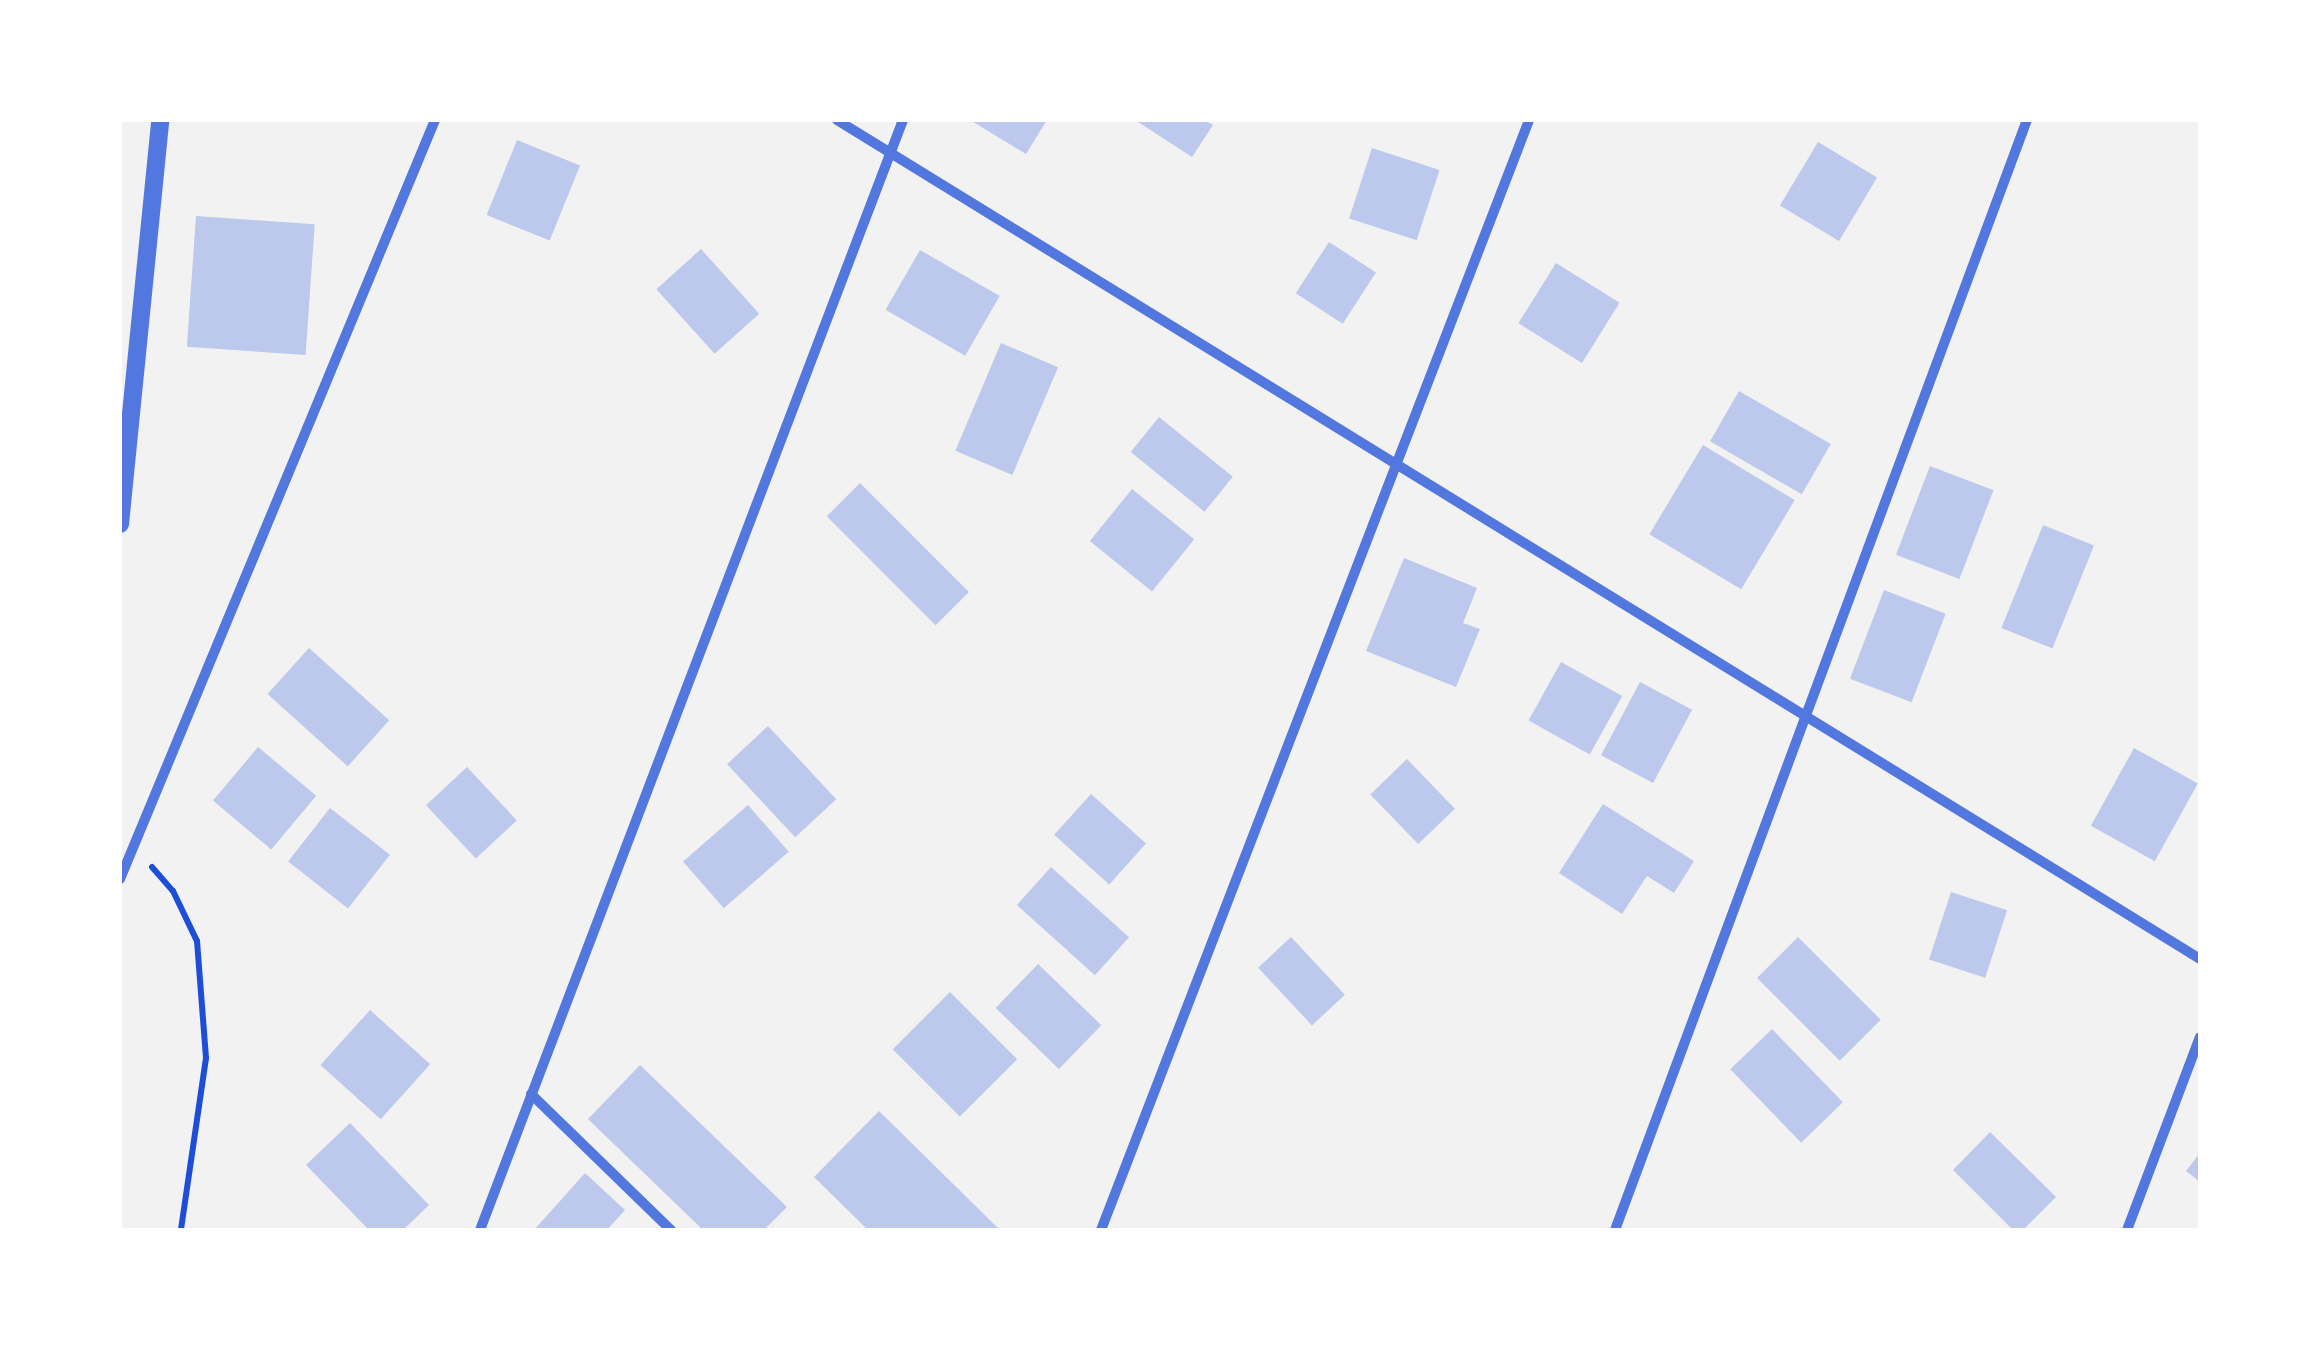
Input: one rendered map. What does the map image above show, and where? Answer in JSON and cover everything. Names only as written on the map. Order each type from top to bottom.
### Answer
[{"type":"street","points":[[120,524],[160,120]]},
{"type":"street","points":[[120,879],[435,120]]},
{"type":"street","points":[[838,120],[2200,959]]},
{"type":"street","points":[[480,1230],[903,120]]},
{"type":"street","points":[[1101,1230],[1529,120]]},
{"type":"street","points":[[1615,1230],[2027,120]]},
{"type":"street","points":[[2128,1230],[2200,1037]]},
{"type":"street","points":[[531,1094],[671,1230]]},
{"type":"path","points":[[134,846],[172,890],[197,941],[206,1058],[181,1230]]},
{"type":"building","points":[[970,120],[1047,120],[1026,154]]},
{"type":"building","points":[[1135,120],[1204,120],[1213,125],[1192,157]]},
{"type":"building","points":[[517,140],[580,165],[550,241],[487,215]]},
{"type":"building","points":[[1818,142],[1877,178],[1839,241],[1780,205]]},
{"type":"building","points":[[1372,148],[1440,170],[1417,240],[1349,218]]},
{"type":"building","points":[[196,216],[315,224],[306,355],[187,347]]},
{"type":"building","points":[[1329,242],[1376,272],[1343,324],[1296,293]]},
{"type":"building","points":[[701,249],[759,314],[715,354],[656,289]]},
{"type":"building","points":[[920,250],[1000,296],[965,356],[886,310]]},
{"type":"building","points":[[1556,263],[1620,303],[1582,363],[1518,323]]},
{"type":"building","points":[[1001,343],[1058,367],[1012,475],[955,451]]},
{"type":"building","points":[[1739,391],[1831,444],[1802,494],[1710,441]]},
{"type":"building","points":[[1159,417],[1233,477],[1205,512],[1131,452]]},
{"type":"building","points":[[1703,445],[1795,500],[1741,589],[1649,534]]},
{"type":"building","points":[[1930,466],[1993,490],[1959,579],[1896,555]]},
{"type":"building","points":[[860,483],[969,592],[936,625],[827,516]]},
{"type":"building","points":[[1132,489],[1194,539],[1152,591],[1090,541]]},
{"type":"building","points":[[2043,525],[2094,546],[2052,649],[2001,628]]},
{"type":"building","points":[[1404,558],[1477,588],[1463,623],[1480,629],[1456,687],[1366,651]]},
{"type":"building","points":[[1884,590],[1946,614],[1912,702],[1850,679]]},
{"type":"building","points":[[309,648],[389,720],[348,766],[268,694]]},
{"type":"building","points":[[1561,662],[1622,696],[1590,755],[1529,721]]},
{"type":"building","points":[[1640,682],[1692,710],[1653,783],[1601,755]]},
{"type":"building","points":[[768,726],[836,799],[795,837],[727,764]]},
{"type":"building","points":[[258,747],[316,796],[271,849],[213,801]]},
{"type":"building","points":[[2134,748],[2198,783],[2155,861],[2091,826]]},
{"type":"building","points":[[1407,759],[1455,809],[1418,844],[1370,794]]},
{"type":"building","points":[[467,767],[517,820],[476,859],[426,805]]},
{"type":"building","points":[[1091,794],[1146,844],[1109,884],[1054,835]]},
{"type":"building","points":[[1603,804],[1694,861],[1674,893],[1647,876],[1622,914],[1559,873]]},
{"type":"building","points":[[748,805],[789,852],[724,908],[683,861]]},
{"type":"building","points":[[330,808],[390,855],[348,908],[288,862]]},
{"type":"building","points":[[1051,867],[1129,937],[1095,975],[1017,905]]},
{"type":"building","points":[[1951,892],[2007,910],[1985,978],[1929,960]]},
{"type":"building","points":[[1291,937],[1345,995],[1312,1025],[1258,968]]},
{"type":"building","points":[[1798,937],[1881,1020],[1840,1061],[1757,978]]},
{"type":"building","points":[[1038,964],[1101,1025],[1059,1069],[996,1008]]},
{"type":"building","points":[[950,992],[1017,1059],[960,1116],[893,1049]]},
{"type":"building","points":[[370,1010],[430,1064],[381,1119],[320,1065]]},
{"type":"building","points":[[1772,1029],[1843,1102],[1801,1143],[1730,1069]]},
{"type":"building","points":[[640,1065],[787,1207],[764,1230],[703,1230],[588,1119]]},
{"type":"building","points":[[879,1111],[1000,1230],[868,1230],[814,1177]]},
{"type":"building","points":[[350,1123],[429,1205],[403,1230],[369,1230],[306,1165]]},
{"type":"building","points":[[1990,1132],[2056,1197],[2023,1230],[2013,1230],[1953,1170]]},
{"type":"building","points":[[2200,1153],[2200,1182],[2186,1171]]},
{"type":"building","points":[[585,1173],[625,1210],[607,1230],[534,1230]]}]
